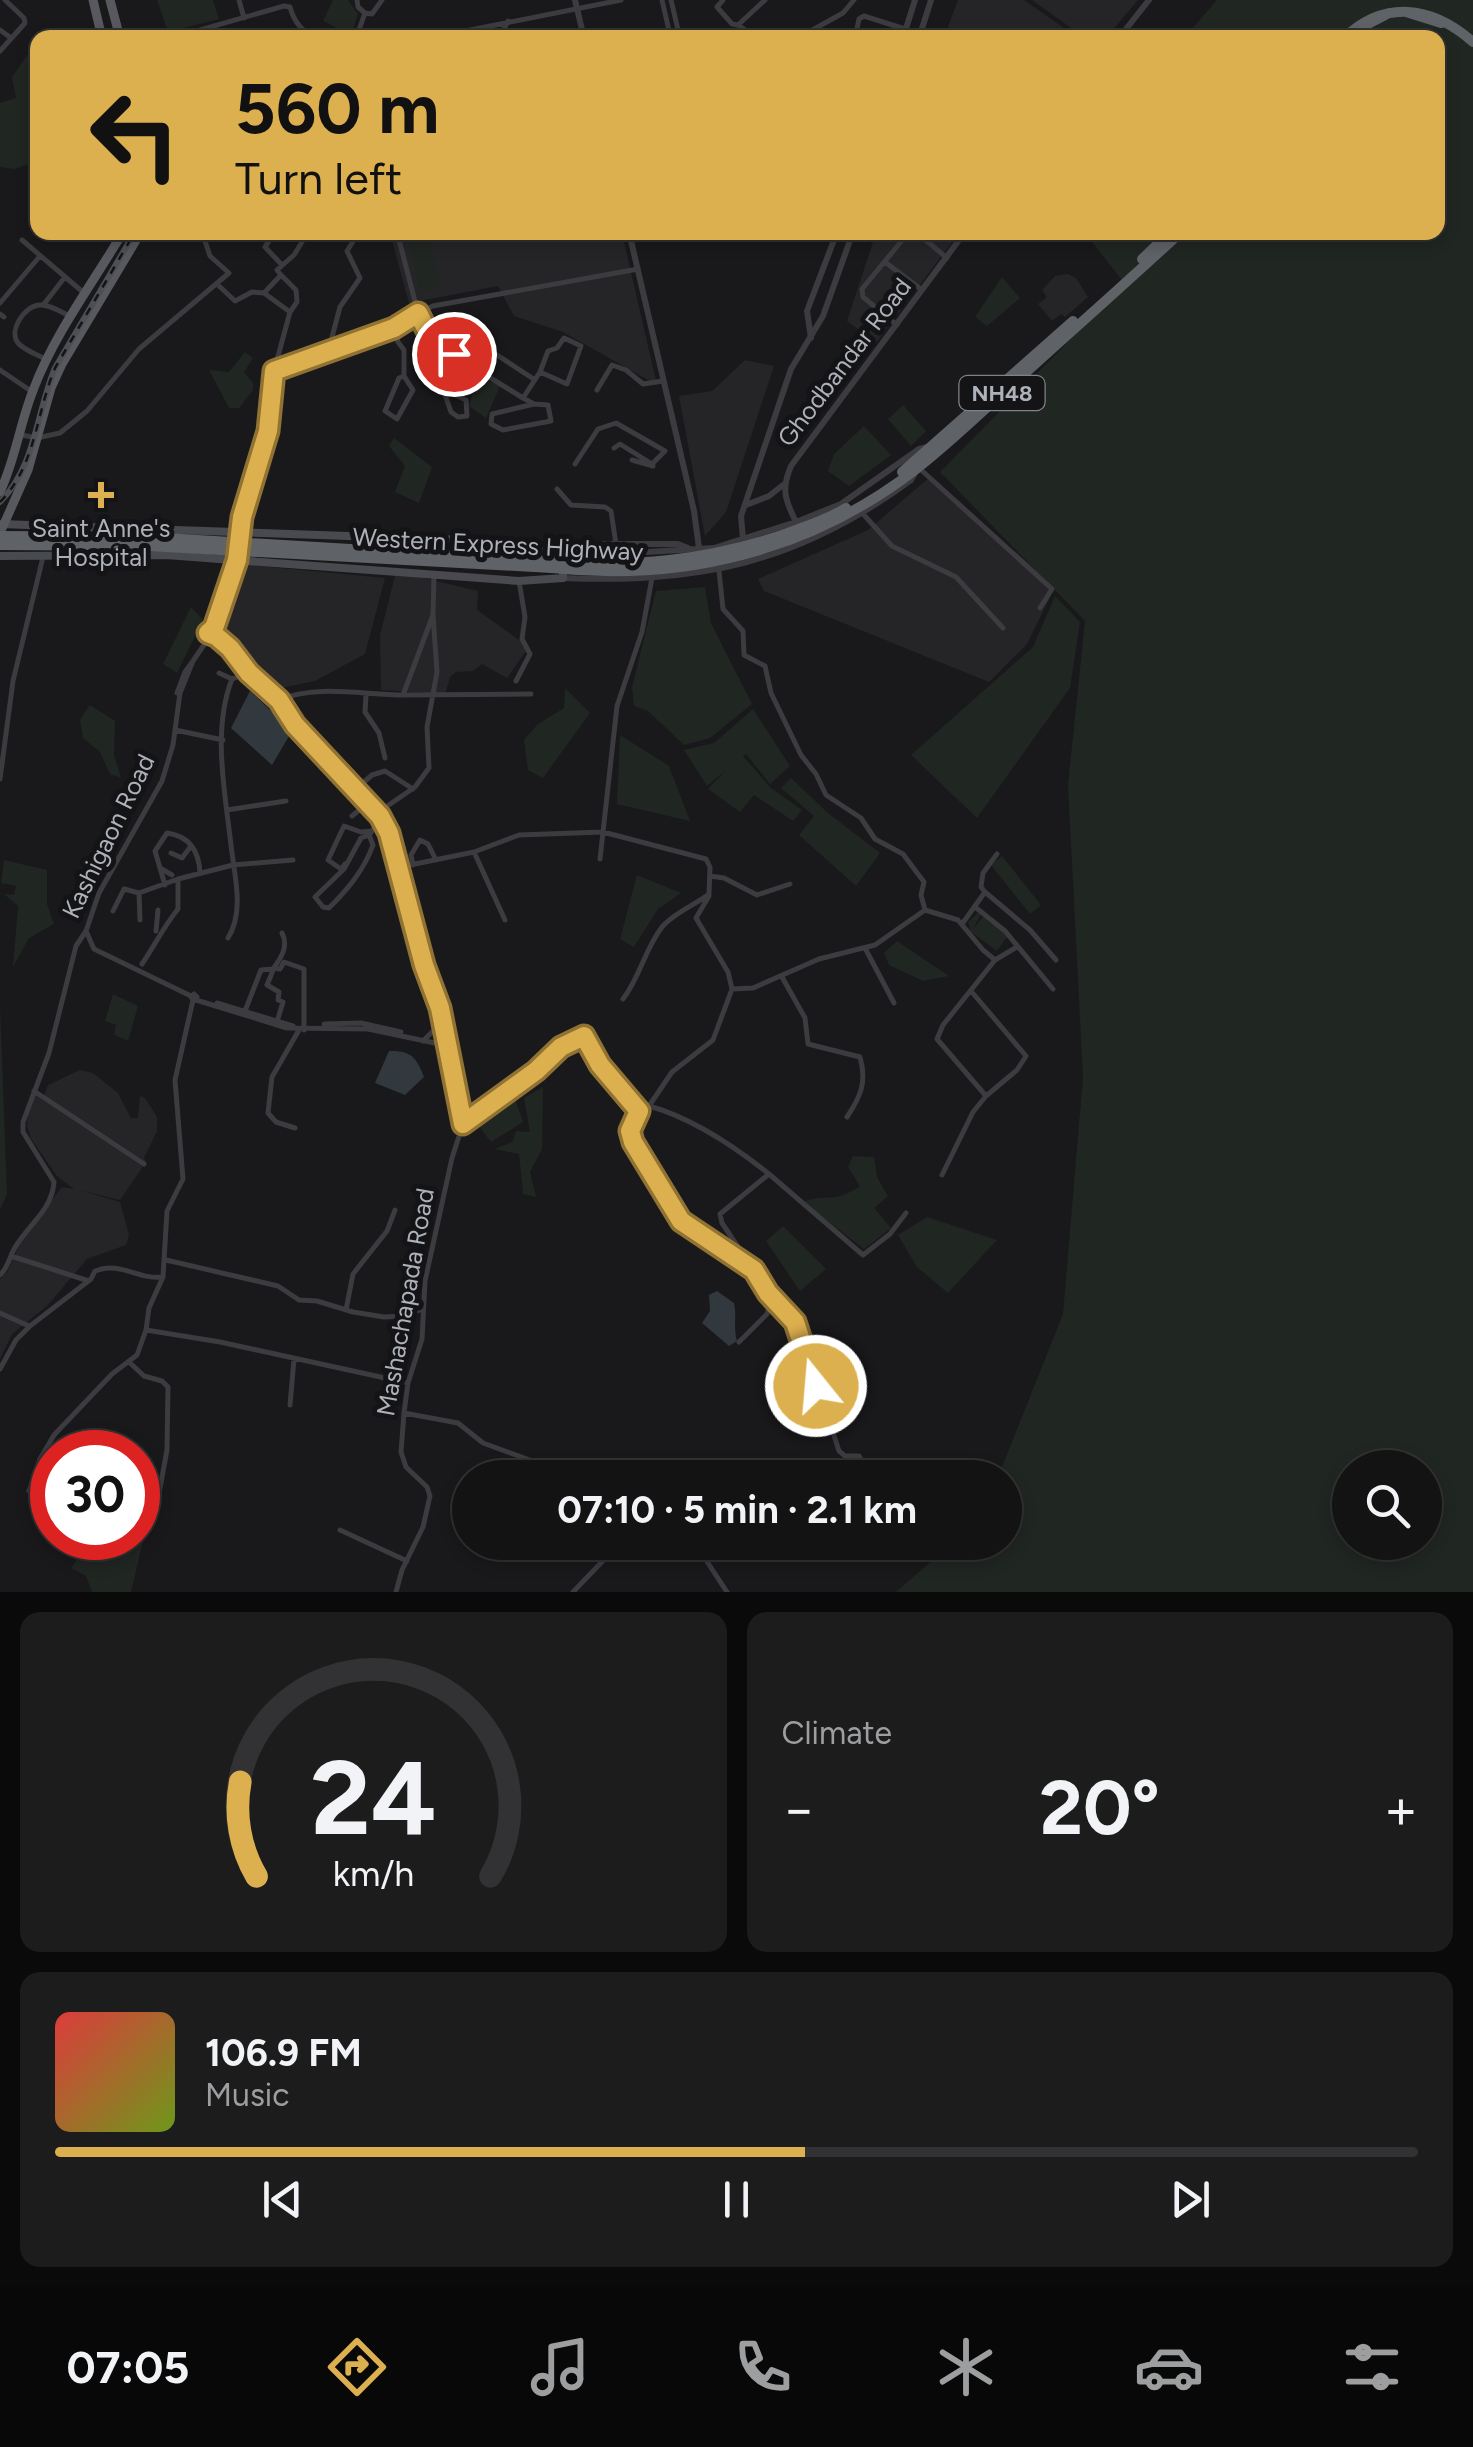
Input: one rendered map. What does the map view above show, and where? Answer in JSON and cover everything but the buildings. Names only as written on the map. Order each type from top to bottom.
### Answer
[{"type":"highway","points":[[1351,30],[1364,16],[1404,6],[1434,12],[1473,46]]},
{"type":"highway","points":[[1360,30],[1382,16],[1407,12],[1438,21],[1473,46]]},
{"type":"highway","name":"Western Express Highway","points":[[1,529],[558,565],[618,574],[701,567],[832,524],[919,468],[1161,240]]},
{"type":"highway","name":"Western Express Highway","points":[[0,545],[148,546],[558,565],[663,563],[747,546],[840,512],[894,478],[951,434],[1172,240]]},
{"type":"main road","points":[[93,0],[100,30]]},
{"type":"main road","points":[[110,0],[118,30]]},
{"type":"main road","points":[[0,492],[18,450],[32,392],[46,360],[118,240]]},
{"type":"main road","points":[[137,240],[62,364],[43,412],[28,470],[1,529],[242,531],[464,540],[558,565]]},
{"type":"main road","points":[[28,407],[43,412]]},
{"type":"main road","points":[[18,450],[33,454]]},
{"type":"main road","points":[[13,464],[28,470]]},
{"type":"main road","points":[[0,556],[166,555],[518,582],[558,565]]},
{"type":"street","points":[[0,51],[25,23],[5,0]]},
{"type":"street","points":[[239,0],[244,18]]},
{"type":"street","points":[[358,0],[358,6],[372,14],[382,0]]},
{"type":"street","points":[[575,0],[582,30]]},
{"type":"street","points":[[467,30],[621,0]]},
{"type":"street","points":[[662,0],[668,30]]},
{"type":"street","points":[[671,0],[679,30]]},
{"type":"street","points":[[722,0],[719,10],[743,30]]},
{"type":"street","points":[[738,25],[765,0]]},
{"type":"street","points":[[812,30],[842,13],[854,0]]},
{"type":"street","points":[[905,30],[915,0]]},
{"type":"street","points":[[922,30],[931,0]]},
{"type":"street","points":[[1125,30],[1149,0]]},
{"type":"street","points":[[201,30],[290,4],[294,20],[305,30]]},
{"type":"street","points":[[359,30],[365,13]]},
{"type":"street","points":[[857,30],[859,18],[864,16],[897,30]]},
{"type":"street","points":[[504,30],[508,21]]},
{"type":"street","points":[[485,26],[485,30]]},
{"type":"street","points":[[0,30],[11,38]]},
{"type":"street","points":[[22,240],[86,295]]},
{"type":"street","points":[[22,435],[37,438],[60,433],[87,411],[140,349],[229,272],[210,256],[205,240]]},
{"type":"street","points":[[269,240],[264,247],[282,264]]},
{"type":"street","points":[[217,284],[233,301],[252,292],[264,294],[290,312],[297,295],[277,270],[294,256],[303,240]]},
{"type":"street","points":[[328,352],[340,307],[360,278],[348,251],[354,240]]},
{"type":"street","points":[[399,240],[418,313],[432,340],[523,398],[534,404],[548,404],[551,421],[505,430],[491,424],[492,414],[534,404]]},
{"type":"street","points":[[631,240],[680,450],[694,549]]},
{"type":"street","points":[[811,340],[807,311],[834,240]]},
{"type":"street","points":[[743,538],[744,505],[791,369],[823,316],[849,240]]},
{"type":"street","points":[[897,325],[863,297],[862,290],[905,240]]},
{"type":"street","points":[[923,240],[947,258]]},
{"type":"street","name":"Ghodbandar Road","points":[[796,522],[785,500],[783,485],[791,466],[959,240]]},
{"type":"street","points":[[0,303],[40,256]]},
{"type":"street","points":[[885,262],[923,290]]},
{"type":"street","points":[[274,371],[394,328],[433,306],[638,269]]},
{"type":"street","points":[[264,294],[281,276]]},
{"type":"street","points":[[46,360],[20,346],[14,334],[18,321],[29,308],[44,304],[65,277]]},
{"type":"street","points":[[44,304],[72,317]]},
{"type":"street","name":"Kashigaon Road","points":[[11,1256],[51,1202],[54,1191],[54,1182],[23,1132],[34,1091],[49,1053],[79,941],[99,892],[162,781],[193,661],[213,633],[237,560],[246,502],[268,431],[274,371],[290,312]]},
{"type":"street","points":[[394,328],[404,350],[404,376],[413,390],[398,419],[385,410],[399,378],[404,376]]},
{"type":"street","points":[[523,398],[548,351],[564,338],[581,346],[567,384],[540,372]]},
{"type":"street","points":[[432,340],[422,376],[447,390],[466,400],[466,417],[456,417],[451,412],[447,390],[459,357]]},
{"type":"street","points":[[480,369],[494,352],[535,380]]},
{"type":"street","points":[[452,383],[464,386],[472,364]]},
{"type":"street","points":[[597,390],[612,366],[626,370],[643,384],[664,380]]},
{"type":"street","points":[[0,370],[32,392]]},
{"type":"street","points":[[575,464],[598,428],[616,422],[666,451],[680,450]]},
{"type":"street","points":[[614,448],[620,444],[652,464],[666,451]]},
{"type":"street","points":[[558,565],[582,549],[714,548],[796,522],[841,504],[919,449],[932,446]]},
{"type":"street","points":[[632,460],[654,466],[665,455],[680,450]]},
{"type":"street","points":[[558,565],[652,578],[719,571],[809,542],[864,514],[911,480],[919,468],[1052,589],[1040,608]]},
{"type":"street","points":[[744,505],[769,496],[783,485]]},
{"type":"street","points":[[557,489],[571,505],[612,511],[617,548]]},
{"type":"street","points":[[864,514],[892,546],[956,578],[1003,628]]},
{"type":"street","points":[[0,779],[2,723],[43,557]]},
{"type":"street","points":[[719,571],[725,614],[742,631],[744,655],[765,666],[771,693],[801,755],[832,801],[860,818],[875,839],[903,854],[924,882],[921,895],[925,910]]},
{"type":"street","points":[[367,833],[344,869],[314,897],[323,908],[329,908],[340,897],[367,862],[373,845],[367,833],[344,826],[328,860],[341,869],[367,833],[381,812],[413,789],[428,768],[427,727],[437,672],[432,615],[434,574]]},
{"type":"street","points":[[600,858],[617,706],[642,632],[652,578]]},
{"type":"street","points":[[516,681],[530,654],[522,639],[526,617],[518,582]]},
{"type":"street","points":[[403,695],[432,615]]},
{"type":"street","points":[[213,633],[279,700],[295,725],[328,754],[381,812],[405,867],[419,938],[449,1046],[463,1124],[536,1071],[561,1047],[584,1036],[600,1065],[639,1111]]},
{"type":"street","points":[[219,673],[232,680]]},
{"type":"street","points":[[228,938],[236,922],[223,740],[226,694],[232,680],[249,673]]},
{"type":"street","points":[[279,700],[291,695],[338,692],[433,697],[531,694]]},
{"type":"street","points":[[366,695],[365,712],[379,733],[384,758]]},
{"type":"street","points":[[175,730],[223,740]]},
{"type":"street","points":[[358,788],[372,775],[384,771],[413,789]]},
{"type":"street","points":[[358,788],[381,812]]},
{"type":"street","points":[[227,810],[286,801]]},
{"type":"street","points":[[352,816],[369,802]]},
{"type":"street","points":[[405,867],[474,852],[519,836],[602,832],[706,859],[709,894],[706,906],[696,918],[728,972],[732,989],[713,1040],[672,1072],[649,1106],[639,1111],[630,1131],[675,1213],[754,1270]]},
{"type":"street","points":[[165,885],[154,851],[166,833],[179,835],[192,845],[200,873]]},
{"type":"street","points":[[405,867],[420,840],[428,844],[436,860]]},
{"type":"street","points":[[172,853],[182,858],[192,845]]},
{"type":"street","points":[[474,852],[506,920]]},
{"type":"street","points":[[997,854],[980,886],[1030,930],[1056,960]]},
{"type":"street","points":[[113,911],[124,888],[139,893],[165,885],[175,877],[233,864],[293,860]]},
{"type":"street","points":[[157,866],[175,877]]},
{"type":"street","points":[[710,876],[724,878],[757,895],[790,884]]},
{"type":"street","points":[[142,964],[157,931],[178,910],[175,877]]},
{"type":"street","points":[[962,924],[985,892]]},
{"type":"street","points":[[139,893],[140,920]]},
{"type":"street","points":[[624,999],[662,928],[709,894]]},
{"type":"street","points":[[975,907],[1005,931],[1053,989]]},
{"type":"street","points":[[157,931],[158,910]]},
{"type":"street","points":[[732,989],[752,988],[819,958],[864,948],[925,910],[946,914],[962,924],[995,960]]},
{"type":"street","points":[[86,931],[94,949],[194,998],[277,1024],[302,1028],[368,1027],[449,1046]]},
{"type":"street","points":[[245,1012],[261,970],[272,970],[281,958],[285,938],[282,933]]},
{"type":"street","points":[[986,1096],[937,1040],[943,1026],[995,960],[1017,947]]},
{"type":"street","points":[[864,948],[894,1003]]},
{"type":"street","points":[[277,1024],[283,1002],[278,1000],[279,992],[267,985],[274,968],[280,969],[284,962],[304,969],[302,1028],[272,1077],[268,1112],[276,1122],[295,1128]]},
{"type":"street","points":[[782,976],[805,1018],[808,1044],[860,1057],[864,1069],[862,1092],[847,1117]]},
{"type":"street","points":[[942,1175],[973,1112],[1018,1070],[1026,1056],[971,991]]},
{"type":"street","points":[[28,1490],[54,1435],[140,1350],[149,1308],[163,1277],[167,1212],[183,1179],[176,1069],[194,998]]},
{"type":"street","points":[[423,1040],[443,1021]]},
{"type":"street","points":[[34,1091],[144,1164]]},
{"type":"street","points":[[649,1106],[676,1115],[769,1174],[863,1255],[890,1234],[906,1212]]},
{"type":"street","name":"Mashachapada Road","points":[[396,1592],[422,1528],[430,1496],[406,1467],[401,1452],[404,1413],[408,1382],[422,1338],[422,1309],[452,1158],[463,1124]]},
{"type":"street","points":[[769,1174],[720,1214],[722,1222],[768,1293],[798,1326],[839,1451],[861,1460]]},
{"type":"street","points":[[346,1310],[353,1274],[388,1231],[395,1210]]},
{"type":"street","points":[[0,1275],[6,1271],[11,1256],[88,1281]]},
{"type":"street","points":[[166,1260],[278,1286],[298,1300],[346,1310],[384,1317],[404,1316],[422,1309]]},
{"type":"street","points":[[0,1369],[3,1356],[30,1326],[96,1271],[114,1266],[141,1276],[163,1277]]},
{"type":"street","points":[[739,1342],[768,1314],[768,1293]]},
{"type":"street","points":[[0,1313],[30,1326]]},
{"type":"street","points":[[146,1330],[408,1382]]},
{"type":"street","points":[[290,1405],[294,1359]]},
{"type":"street","points":[[130,1362],[144,1376],[168,1387],[167,1450],[160,1488]]},
{"type":"street","points":[[404,1413],[458,1423],[483,1443],[530,1460]]},
{"type":"street","points":[[340,1530],[406,1562]]},
{"type":"street","points":[[573,1592],[603,1560]]},
{"type":"street","points":[[706,1560],[728,1592]]},
{"type":"shaded area","points":[[157,0],[213,0],[219,19],[167,30]]},
{"type":"shaded area","points":[[333,0],[348,0],[358,14],[353,30],[341,30],[323,21]]},
{"type":"shaded area","points":[[958,0],[1024,0],[1067,30],[947,30]]},
{"type":"shaded area","points":[[1032,0],[1138,0],[1113,30],[1074,30]]},
{"type":"shaded area","points":[[1217,0],[1473,0],[1473,1592],[896,1592],[933,1560],[1022,1560],[1022,1460],[1005,1460],[1063,1314],[1083,1077],[1068,785],[1085,621],[940,472],[1125,284],[1090,240],[1445,240],[1445,30],[1191,30]]},
{"type":"shaded area","points":[[28,54],[30,164],[15,169],[0,167],[0,103],[16,98],[12,77]]},
{"type":"shaded area","points":[[392,240],[624,240],[657,385],[563,332],[514,316],[498,286],[409,303]]},
{"type":"shaded area","points":[[408,240],[428,240],[441,286],[421,292]]},
{"type":"shaded area","points":[[874,240],[954,240],[876,343],[847,321]]},
{"type":"shaded area","points":[[1068,274],[1076,278],[1088,297],[1065,317],[1061,314],[1052,321],[1038,304],[1047,297],[1042,290],[1055,276]]},
{"type":"shaded area","points":[[1002,277],[1020,298],[987,326],[975,317]]},
{"type":"shaded area","points":[[443,326],[480,341],[473,357],[437,341]]},
{"type":"shaded area","points":[[245,352],[253,358],[244,372],[253,383],[253,390],[239,408],[229,408],[209,370],[229,372]]},
{"type":"shaded area","points":[[745,360],[774,366],[726,512],[705,536],[679,396],[712,391]]},
{"type":"shaded area","points":[[478,375],[500,386],[486,418],[469,406]]},
{"type":"shaded area","points":[[903,405],[926,431],[911,446],[888,419]]},
{"type":"shaded area","points":[[864,426],[891,455],[849,486],[828,471],[834,454]]},
{"type":"shaded area","points":[[394,438],[432,467],[419,503],[395,492],[405,466],[389,446]]},
{"type":"shaded area","points":[[931,476],[1055,587],[1027,644],[989,682],[764,591],[758,579],[868,530]]},
{"type":"shaded area","points":[[249,565],[385,578],[365,654],[315,681],[276,689],[212,616]]},
{"type":"shaded area","points":[[395,576],[415,576],[478,591],[477,610],[529,647],[507,678],[482,664],[473,671],[456,672],[450,677],[445,694],[381,690],[380,635]]},
{"type":"shaded area","points":[[705,587],[711,623],[752,704],[710,738],[684,745],[648,711],[634,706],[632,687],[656,591]]},
{"type":"shaded area","points":[[1055,596],[1080,622],[1070,688],[977,818],[911,755],[1033,647]]},
{"type":"shaded area","points":[[191,607],[203,620],[177,673],[163,664]]},
{"type":"shaded area","points":[[565,688],[590,713],[543,778],[528,770],[524,740],[538,724],[564,708]]},
{"type":"shaded area","points":[[250,691],[292,731],[272,765],[231,728]]},
{"type":"shaded area","points":[[90,705],[115,721],[114,755],[121,778],[110,774],[100,752],[83,738],[80,720]]},
{"type":"shaded area","points":[[753,709],[790,766],[770,784],[746,754],[743,756],[771,788],[802,810],[793,821],[754,795],[740,812],[708,789],[726,770],[707,786],[684,750],[714,743]]},
{"type":"shaded area","points":[[620,735],[669,766],[690,821],[617,804]]},
{"type":"shaded area","points":[[791,778],[880,853],[856,886],[799,835],[814,816],[781,788]]},
{"type":"shaded area","points":[[1002,856],[1041,905],[1030,914],[991,865]]},
{"type":"shaded area","points":[[4,860],[47,870],[47,904],[54,924],[29,938],[13,967],[18,906],[4,894],[14,895],[16,886],[1,883]]},
{"type":"shaded area","points":[[637,875],[681,893],[658,909],[634,947],[620,939]]},
{"type":"shaded area","points":[[981,914],[973,929],[983,917],[1008,936],[997,951],[971,932],[968,922]]},
{"type":"shaded area","points":[[897,941],[949,976],[923,981],[889,965],[884,953]]},
{"type":"shaded area","points":[[113,994],[138,1006],[128,1041],[114,1035],[116,1025],[105,1021]]},
{"type":"shaded area","points":[[0,1006],[7,1194],[0,1210]]},
{"type":"shaded area","points":[[389,1051],[412,1056],[424,1077],[405,1095],[375,1083]]},
{"type":"shaded area","points":[[80,1070],[93,1073],[118,1093],[131,1118],[138,1118],[140,1096],[157,1117],[157,1131],[144,1158],[146,1162],[120,1200],[79,1190],[120,1202],[129,1235],[126,1245],[87,1259],[47,1306],[12,1334],[0,1359],[0,1279],[23,1237],[62,1187],[74,1189],[57,1176],[31,1139],[28,1114],[34,1096],[44,1096],[48,1085]]},
{"type":"shaded area","points":[[543,1087],[542,1149],[530,1172],[536,1197],[523,1194],[519,1154],[495,1149],[512,1142],[516,1131],[530,1132],[524,1098]]},
{"type":"shaded area","points":[[515,1098],[523,1122],[491,1142],[475,1121]]},
{"type":"shaded area","points":[[853,1156],[874,1157],[877,1177],[888,1196],[874,1208],[891,1228],[864,1249],[803,1202],[837,1197],[860,1186],[848,1167]]},
{"type":"shaded area","points":[[927,1217],[997,1240],[948,1293],[917,1267],[898,1235]]},
{"type":"shaded area","points":[[783,1226],[826,1269],[800,1291],[766,1241]]},
{"type":"shaded area","points":[[717,1291],[734,1303],[737,1341],[729,1346],[702,1323],[710,1311],[709,1295]]},
{"type":"shaded area","points":[[77,1560],[139,1560],[131,1592],[92,1592],[86,1576],[71,1568]]},
{"type":"railway","points":[[0,502],[28,456],[55,368],[130,240]]},
{"type":"place","name":"Saint Anne's Hospital","points":[[101,495]]},
{"type":"route","points":[[454,354],[432,340],[418,313],[394,328],[274,371],[268,431],[242,517],[237,560],[214,628],[209,628],[208,633],[224,641],[249,673],[279,700],[295,725],[376,810],[389,833],[424,965],[440,1008],[463,1124],[536,1071],[561,1047],[584,1036],[600,1065],[639,1111],[630,1131],[657,1186],[681,1221],[754,1270],[768,1293],[798,1326],[816,1386]]}]
